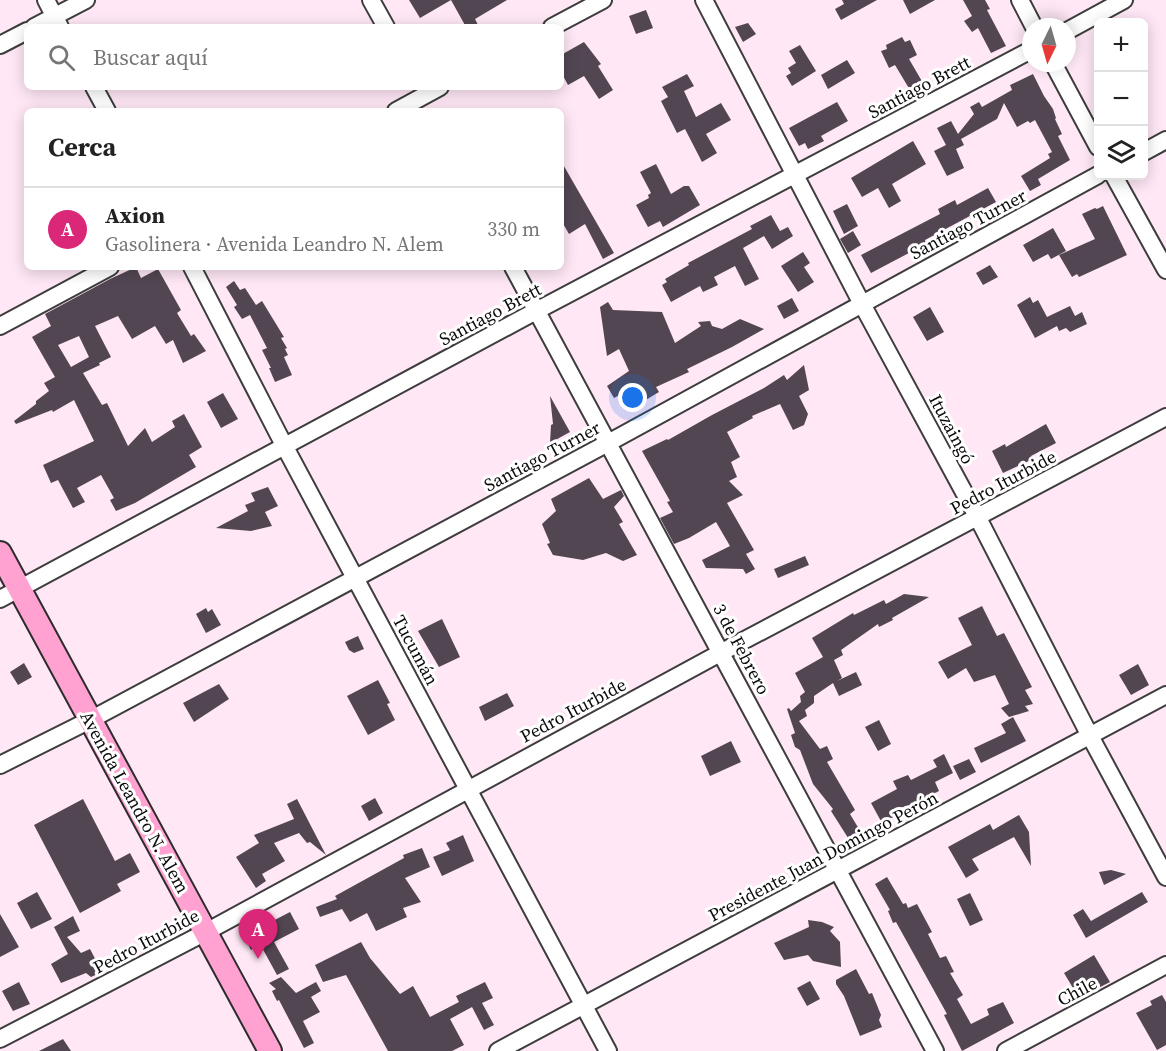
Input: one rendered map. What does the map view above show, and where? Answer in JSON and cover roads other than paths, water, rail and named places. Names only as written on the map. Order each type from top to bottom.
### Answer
[{"type":"main road","name":"Avenida Leandro N. Alem","points":[[0,553],[10,593],[90,720],[270,1051]]},
{"type":"street","points":[[46,0],[58,22],[86,0]]},
{"type":"street","points":[[371,0],[384,24]]},
{"type":"street","points":[[558,24],[603,0]]},
{"type":"street","name":"Ituzaingó","points":[[704,0],[862,304],[978,518],[1090,736],[1166,877]]},
{"type":"street","points":[[1020,0],[1029,18]]},
{"type":"street","points":[[1076,26],[1124,0]]},
{"type":"street","points":[[0,45],[24,33]]},
{"type":"street","name":"Santiago Brett","points":[[10,593],[536,311],[1022,55]]},
{"type":"street","points":[[1058,72],[1094,140]]},
{"type":"street","points":[[96,90],[105,108]]},
{"type":"street","points":[[402,108],[424,98]]},
{"type":"street","points":[[1148,149],[1166,140]]},
{"type":"street","name":"Santiago Turner","points":[[0,765],[90,720],[608,443],[1094,177]]},
{"type":"street","points":[[1116,180],[1166,270]]},
{"type":"street","points":[[0,326],[104,270]]},
{"type":"street","name":"Tucumán","points":[[194,270],[285,447],[608,1051]]},
{"type":"street","name":"3 de Febrero","points":[[515,270],[935,1051]]},
{"type":"street","name":"Pedro Iturbide","points":[[0,1039],[206,932],[722,652],[1166,417]]},
{"type":"street","name":"Presidente Juan Domingo Perón","points":[[498,1051],[1166,695]]},
{"type":"street","name":"Chile","points":[[1006,1051],[1166,965]]},
{"type":"place","name":"Axion","points":[[258,959]]}]
